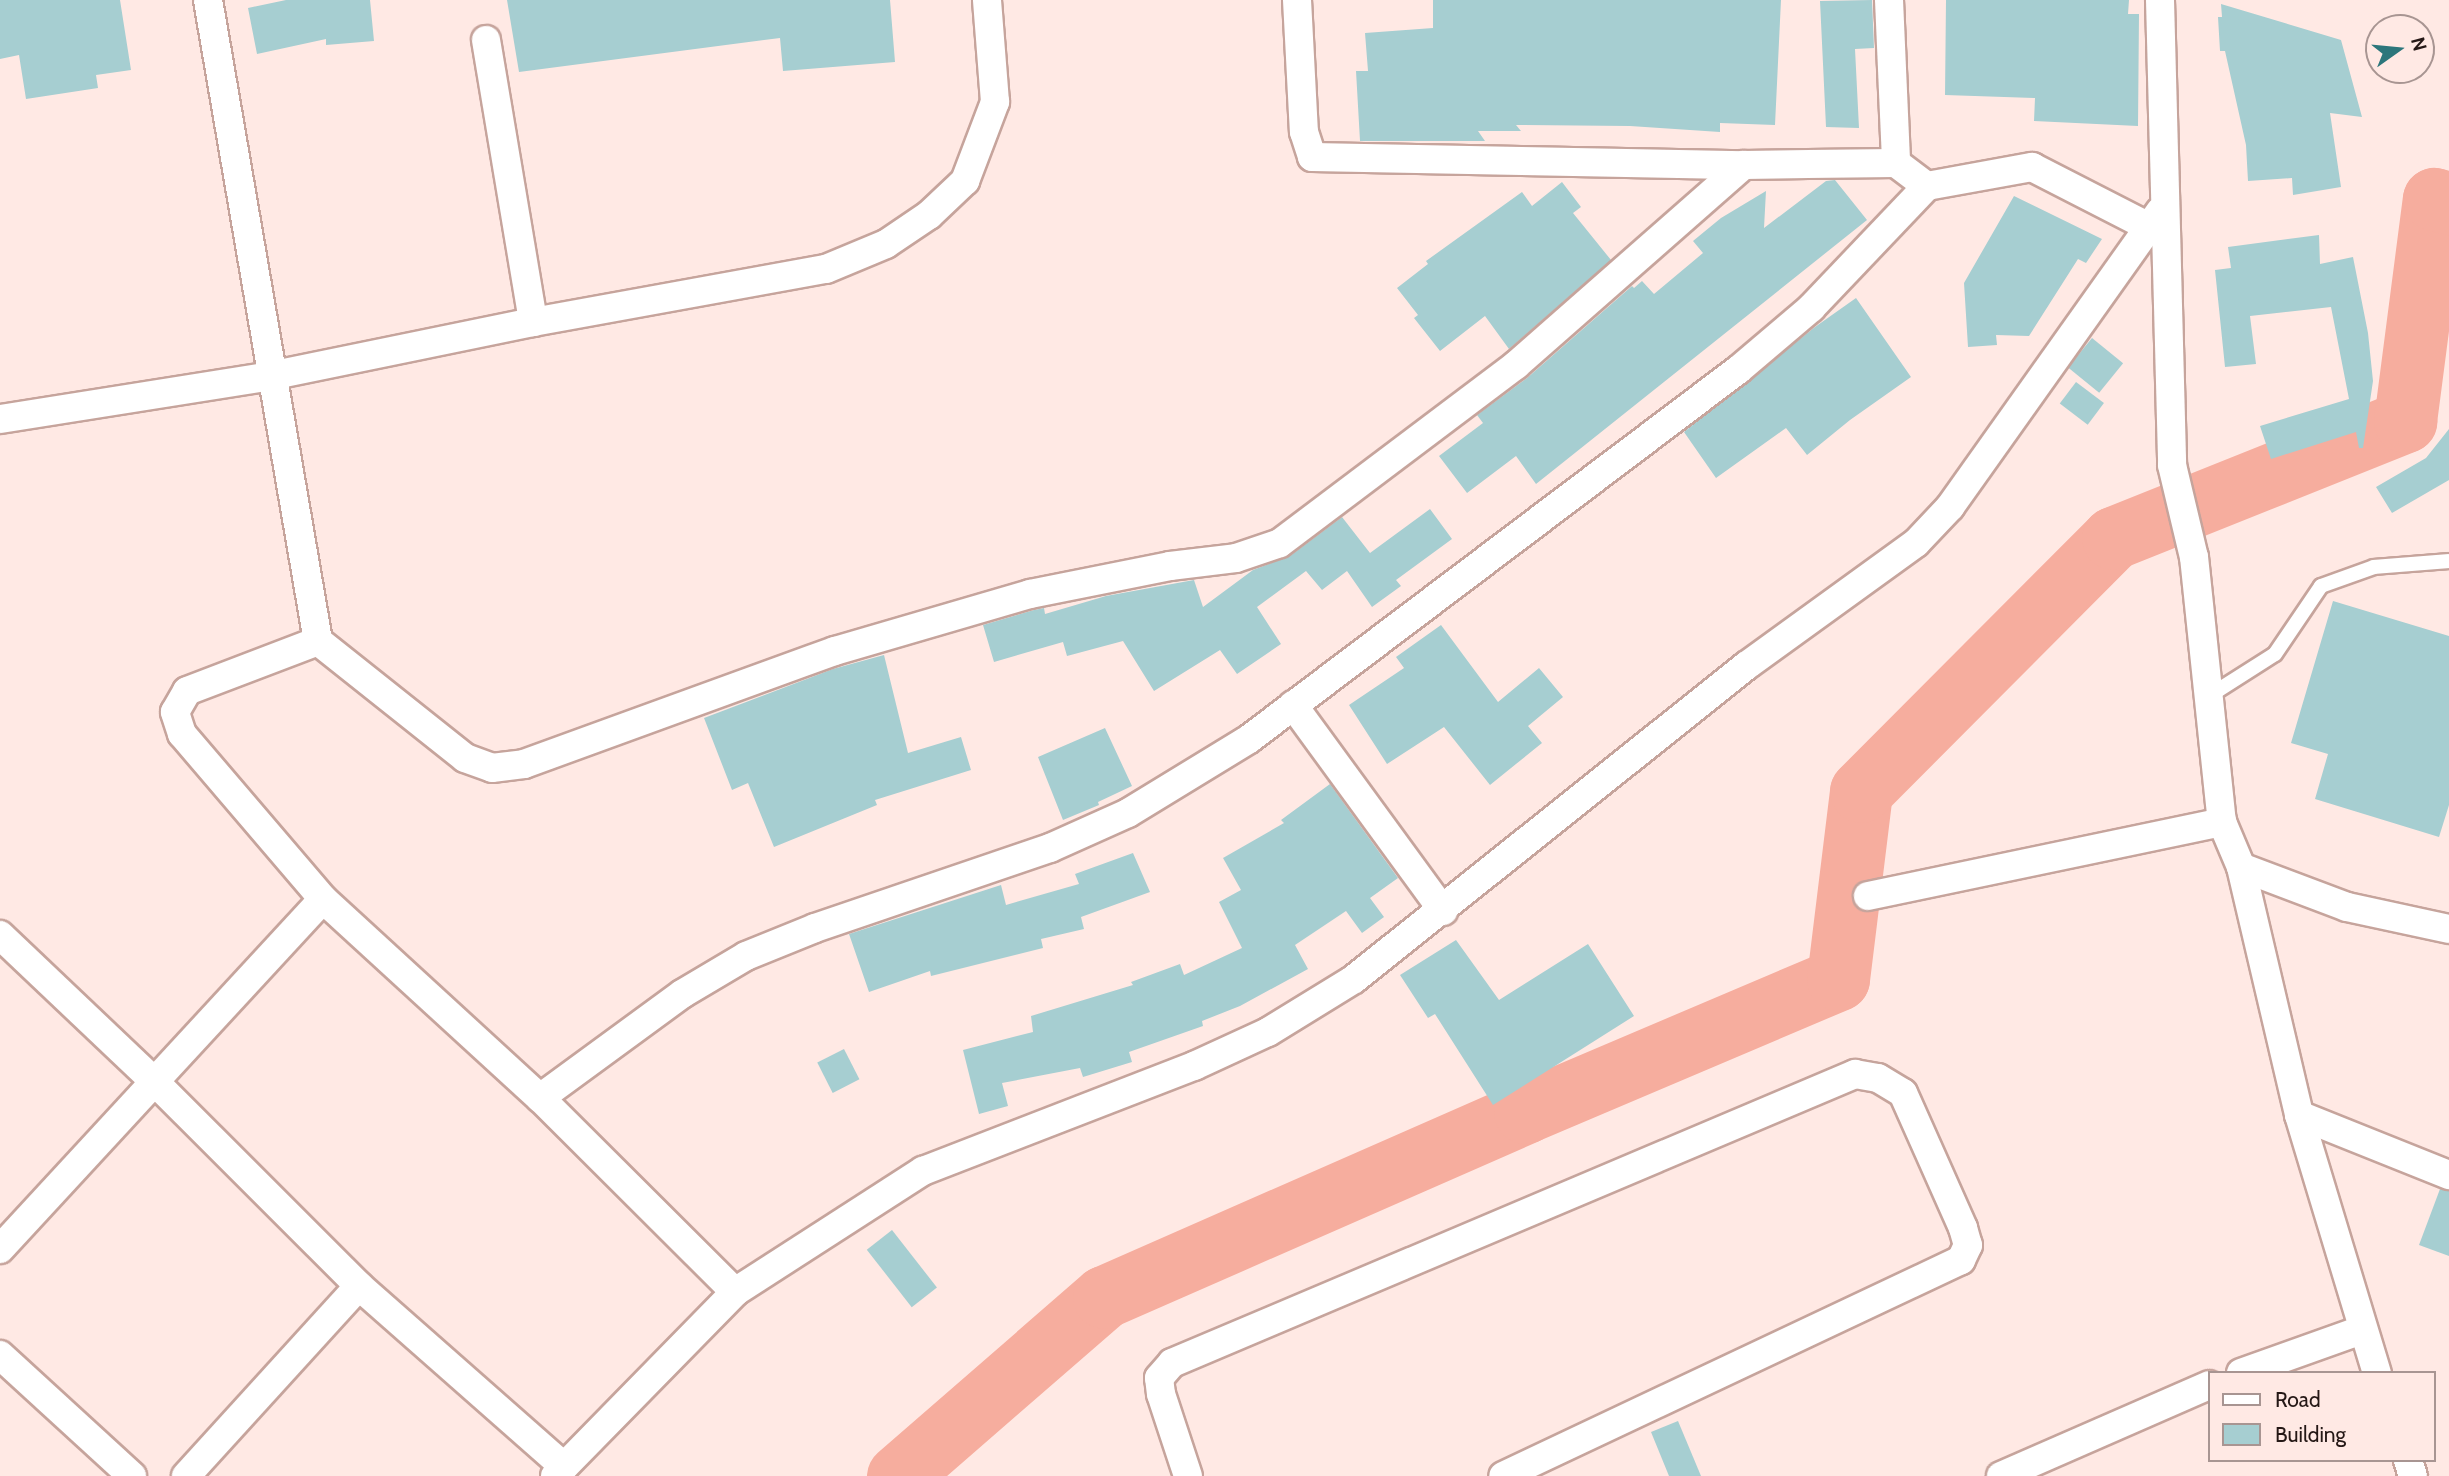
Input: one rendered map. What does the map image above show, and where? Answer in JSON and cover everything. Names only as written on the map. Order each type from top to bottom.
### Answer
[{"type":"street","points":[[208,0],[270,376],[318,641],[465,758],[492,768],[524,764],[835,652],[1030,594],[1170,566],[1236,558],[1280,543],[1516,365],[1744,165]]},
{"type":"street","points":[[0,419],[270,376],[533,322],[826,269],[886,244],[929,215],[965,181],[995,103],[987,0]]},
{"type":"street","points":[[1297,0],[1304,132],[1312,158],[1744,165],[1896,163],[1927,186]]},
{"type":"street","points":[[1889,0],[1896,163]]},
{"type":"street","points":[[2160,0],[2172,465],[2194,557],[2222,822],[2241,867],[2299,1115],[2376,1371]]},
{"type":"street","points":[[486,40],[533,322]]},
{"type":"street","points":[[540,1098],[682,994],[746,956],[828,924],[1051,848],[1128,813],[1249,739],[1738,370],[1811,308],[1927,186],[2032,167],[2150,227]]},
{"type":"street","points":[[0,935],[154,1081],[359,1286],[559,1471],[735,1292],[923,1171],[1194,1066],[1268,1032],[1354,979],[1443,911],[1746,666],[1916,543],[1950,507],[2165,203]]},
{"type":"street","points":[[318,641],[187,691],[175,712],[182,734],[323,899],[540,1098],[735,1292]]},
{"type":"street","points":[[1293,705],[1443,911]]},
{"type":"street","points":[[1868,896],[2222,822]]},
{"type":"street","points":[[2241,867],[2347,907],[2449,929]]},
{"type":"street","points":[[0,1249],[323,899]]},
{"type":"street","points":[[1188,1476],[1161,1394],[1160,1378],[1172,1363],[1855,1074],[1878,1078],[1903,1093],[1963,1228],[1968,1245],[1961,1261],[1503,1476]]},
{"type":"street","points":[[2299,1115],[2449,1175]]},
{"type":"street","points":[[186,1476],[359,1286]]},
{"type":"street","points":[[2246,1371],[2362,1329]]},
{"type":"street","points":[[0,1355],[132,1476]]},
{"type":"street","points":[[2001,1476],[2208,1385]]},
{"type":"lane","points":[[2209,696],[2275,654],[2321,586],[2374,567],[2449,561]]},
{"type":"building","points":[[0,0],[120,0],[131,70],[96,75],[98,88],[26,99],[19,55],[0,59]]},
{"type":"building","points":[[286,0],[370,0],[374,41],[326,45],[326,39],[257,54],[248,8]]},
{"type":"building","points":[[507,0],[890,0],[895,62],[783,71],[780,38],[519,72]]},
{"type":"building","points":[[1433,0],[1781,0],[1775,125],[1720,123],[1720,132],[1630,126],[1516,125],[1521,131],[1478,131],[1485,141],[1360,141],[1356,71],[1368,71],[1365,33],[1433,28]]},
{"type":"building","points":[[1872,0],[1874,48],[1855,49],[1859,128],[1826,127],[1820,1]]},
{"type":"building","points":[[1946,0],[2129,0],[2128,14],[2139,14],[2138,126],[2034,121],[2035,98],[1945,95]]},
{"type":"building","points":[[2221,4],[2341,40],[2362,117],[2330,113],[2341,187],[2293,195],[2292,178],[2248,181],[2246,145],[2225,51],[2220,51],[2218,17],[2222,17]]},
{"type":"building","points":[[1835,180],[1867,220],[1536,484],[1516,456],[1467,493],[1439,456],[1483,423],[1477,415],[1527,378],[1632,286],[1634,288],[1642,281],[1654,294],[1703,253],[1693,241],[1721,218],[1766,191],[1764,228],[1826,181]]},
{"type":"building","points":[[1562,182],[1581,207],[1573,213],[1611,260],[1509,349],[1485,316],[1440,351],[1414,318],[1418,315],[1397,288],[1428,264],[1426,261],[1522,192],[1532,206]]},
{"type":"building","points":[[2014,196],[2102,239],[2086,263],[2078,259],[2029,336],[1996,335],[1997,345],[1968,347],[1964,283]]},
{"type":"building","points":[[2319,235],[2320,264],[2353,257],[2368,333],[2373,381],[2363,448],[2359,448],[2356,432],[2271,459],[2260,426],[2349,399],[2331,307],[2250,316],[2256,364],[2225,367],[2215,270],[2231,268],[2228,247]]},
{"type":"building","points":[[1856,298],[1911,377],[1850,420],[1807,455],[1786,428],[1716,478],[1684,432],[1815,327]]},
{"type":"building","points":[[2092,338],[2123,363],[2099,393],[2068,368]]},
{"type":"building","points":[[2076,382],[2104,403],[2088,425],[2060,404]]},
{"type":"building","points":[[2449,429],[2449,480],[2392,513],[2376,487],[2426,458]]},
{"type":"building","points":[[1430,509],[1452,539],[1396,580],[1401,586],[1372,607],[1347,571],[1322,590],[1306,571],[1257,607],[1281,644],[1237,674],[1220,650],[1154,691],[1123,641],[1067,656],[1063,642],[994,662],[983,625],[1034,610],[1044,608],[1045,614],[1106,596],[1194,580],[1203,607],[1253,570],[1290,556],[1342,517],[1370,553]]},
{"type":"building","points":[[2333,601],[2449,636],[2449,805],[2439,837],[2315,799],[2328,754],[2291,743]]},
{"type":"building","points":[[1441,625],[1498,702],[1539,668],[1563,697],[1528,726],[1542,743],[1490,785],[1444,727],[1387,764],[1349,705],[1404,668],[1396,657]]},
{"type":"building","points":[[884,655],[908,753],[961,737],[971,770],[875,800],[877,805],[774,847],[748,783],[732,790],[704,718],[833,669]]},
{"type":"building","points":[[1105,728],[1132,786],[1098,802],[1099,805],[1063,820],[1038,757]]},
{"type":"building","points":[[1330,784],[1398,878],[1370,898],[1384,917],[1362,933],[1346,911],[1295,945],[1308,969],[1240,1006],[1202,1021],[1203,1026],[1129,1052],[1132,1062],[1083,1077],[1080,1068],[1002,1083],[1008,1106],[979,1114],[963,1050],[1033,1032],[1031,1016],[1133,985],[1131,982],[1180,964],[1184,975],[1242,948],[1219,902],[1241,890],[1223,858],[1284,823],[1281,820]]},
{"type":"building","points":[[1133,853],[1150,892],[1081,917],[1084,929],[1041,939],[1043,948],[931,976],[930,971],[869,992],[849,934],[1001,885],[1006,905],[1079,884],[1075,874]]},
{"type":"building","points":[[1456,940],[1499,1000],[1588,944],[1634,1016],[1493,1105],[1435,1014],[1428,1018],[1400,975]]},
{"type":"building","points":[[844,1049],[859,1079],[833,1093],[817,1063]]},
{"type":"building","points":[[2440,1189],[2449,1191],[2449,1256],[2419,1245]]},
{"type":"building","points":[[892,1230],[937,1288],[912,1307],[867,1250]]},
{"type":"building","points":[[1678,1421],[1701,1476],[1669,1476],[1651,1432]]},
{"type":"waterway","points":[[898,1476],[1104,1297],[1525,1112],[1838,979],[1861,791],[2113,538],[2405,421],[2434,199],[2449,203]]}]
